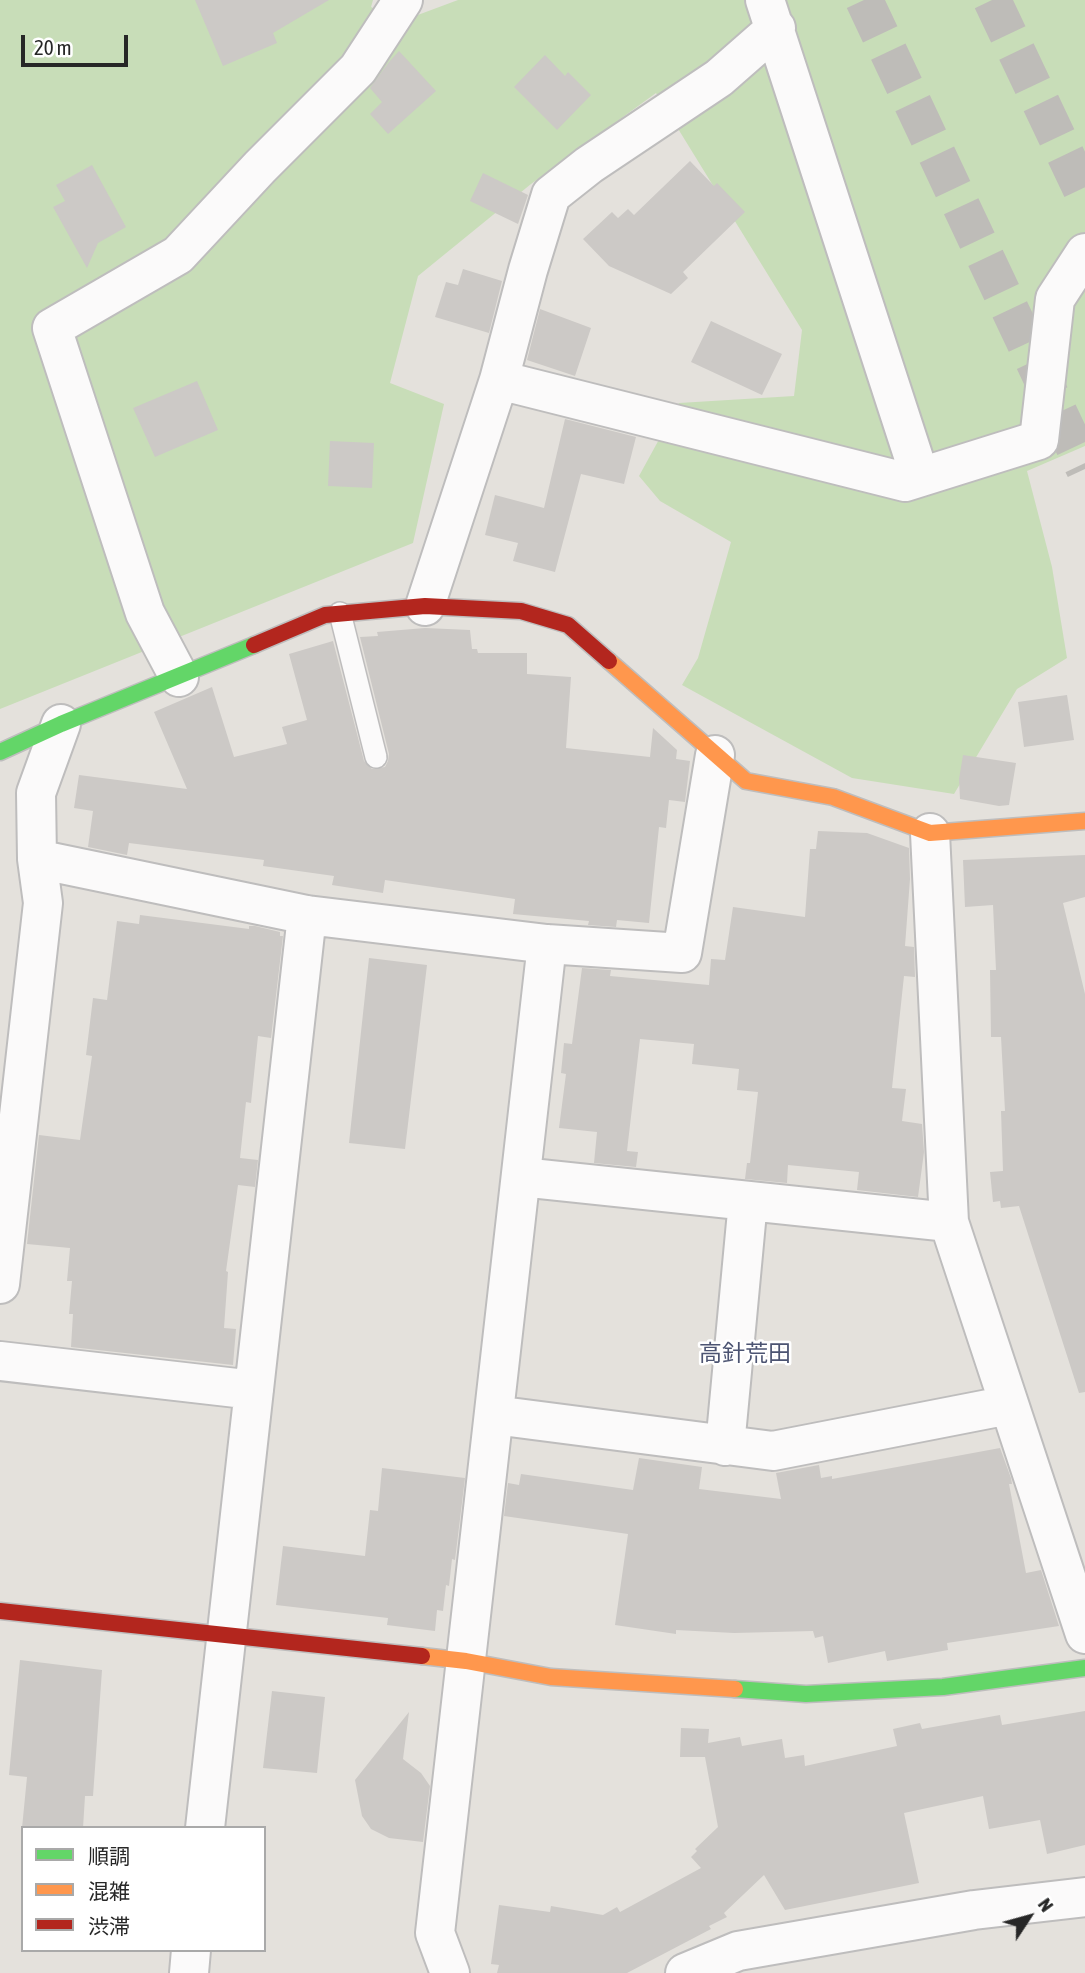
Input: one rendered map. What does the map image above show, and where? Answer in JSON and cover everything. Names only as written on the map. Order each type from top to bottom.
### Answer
[{"type":"street","points":[[179,677],[145,613],[52,328],[178,255],[260,167],[358,69],[403,0]]},
{"type":"street","points":[[425,606],[499,380],[551,195],[589,165],[719,78],[770,14]]},
{"type":"street","points":[[770,14],[920,477]]},
{"type":"street","points":[[499,380],[905,482],[1039,440],[1055,299],[1085,253]]},
{"type":"street","points":[[0,752],[324,615],[425,606],[522,611],[568,625],[746,782],[833,797],[930,833],[1085,821]]},
{"type":"street","points":[[0,1284],[43,903],[37,859],[36,793],[61,724]]},
{"type":"street","points":[[37,859],[307,915],[547,944],[681,953],[715,755]]},
{"type":"street","points":[[930,833],[949,1222],[1085,1634]]},
{"type":"street","points":[[205,1826],[307,915]]},
{"type":"street","points":[[450,1973],[435,1933],[547,944]]},
{"type":"street","points":[[521,1177],[949,1222]]},
{"type":"street","points":[[725,1446],[748,1201]]},
{"type":"street","points":[[0,1361],[254,1390]]},
{"type":"street","points":[[494,1415],[773,1451],[1009,1405]]},
{"type":"street","points":[[0,1611],[466,1661],[551,1677],[806,1693],[943,1686],[1085,1668]]},
{"type":"street","points":[[685,1973],[738,1951],[974,1910],[1085,1897]]},
{"type":"street","points":[[189,1973],[191,1952]]},
{"type":"lane","points":[[340,613],[376,757]]},
{"type":"green space","points":[[0,0],[373,0],[371,7],[399,22],[458,0],[1085,0],[1085,446],[1027,471],[1052,567],[1067,658],[1017,689],[954,794],[852,778],[682,685],[698,658],[731,542],[660,501],[639,476],[679,403],[794,396],[802,330],[656,93],[531,184],[418,276],[390,383],[444,404],[413,543],[0,709]]},
{"type":"building","points":[[195,0],[329,0],[273,33],[277,43],[223,66]]},
{"type":"building","points":[[399,51],[436,91],[388,134],[370,114],[382,102],[370,88]]},
{"type":"building","points":[[545,55],[565,76],[568,72],[591,95],[557,130],[514,87]]},
{"type":"building","points":[[690,161],[714,186],[717,183],[745,212],[683,272],[688,278],[671,294],[609,266],[583,239],[612,212],[618,218],[628,209],[634,215]]},
{"type":"building","points":[[92,165],[126,227],[98,243],[87,268],[53,207],[65,201],[56,185]]},
{"type":"building","points":[[483,173],[528,195],[518,224],[470,201]]},
{"type":"building","points":[[463,269],[502,281],[489,333],[435,317],[446,282],[458,285]]},
{"type":"building","points":[[540,309],[591,328],[575,376],[527,360]]},
{"type":"building","points":[[711,321],[782,354],[762,395],[691,362]]},
{"type":"building","points":[[197,381],[218,430],[155,457],[133,408]]},
{"type":"building","points":[[565,419],[636,437],[624,484],[581,474],[555,572],[513,561],[518,543],[485,535],[495,495],[544,508]]},
{"type":"building","points":[[330,441],[374,443],[372,488],[328,486]]},
{"type":"building","points":[[425,628],[470,630],[472,649],[477,649],[478,653],[527,653],[527,674],[571,677],[566,748],[650,757],[653,728],[677,750],[676,759],[690,761],[685,802],[669,800],[666,828],[659,827],[649,923],[617,920],[616,927],[588,925],[589,921],[513,914],[515,899],[385,880],[383,893],[332,885],[334,876],[263,866],[264,860],[129,843],[127,855],[88,847],[93,811],[74,808],[79,775],[187,789],[154,712],[212,687],[234,757],[287,744],[282,727],[307,720],[289,654],[333,641],[364,761],[372,769],[385,767],[389,754],[360,637],[378,636],[377,632]]},
{"type":"building","points":[[1067,695],[1074,740],[1024,747],[1018,702]]},
{"type":"building","points":[[963,755],[1016,763],[1009,805],[999,806],[960,799],[959,779]]},
{"type":"building","points":[[818,831],[867,833],[909,848],[910,879],[905,946],[914,947],[915,977],[904,976],[892,1088],[906,1089],[902,1121],[922,1124],[924,1152],[918,1197],[857,1190],[859,1172],[788,1165],[787,1183],[745,1179],[747,1163],[750,1163],[758,1092],[737,1090],[739,1069],[692,1064],[694,1044],[640,1039],[627,1151],[638,1152],[636,1167],[594,1163],[597,1132],[559,1128],[566,1074],[561,1073],[564,1043],[572,1044],[582,968],[611,970],[610,976],[709,985],[711,959],[725,960],[733,907],[805,917],[810,849],[816,849]]},
{"type":"building","points":[[1085,855],[1085,897],[1063,903],[1085,994],[1085,1392],[1079,1393],[1019,1206],[1001,1208],[1000,1201],[993,1202],[990,1172],[1003,1171],[1001,1111],[1005,1111],[1001,1037],[991,1037],[990,970],[996,970],[993,905],[965,907],[963,860]]},
{"type":"building","points":[[140,915],[249,929],[249,926],[255,926],[280,932],[280,936],[283,936],[271,1038],[258,1036],[251,1103],[246,1102],[240,1158],[258,1160],[255,1187],[238,1185],[226,1271],[224,1328],[236,1329],[233,1365],[71,1347],[73,1314],[69,1314],[72,1281],[67,1281],[70,1248],[27,1244],[39,1135],[80,1140],[92,1056],[86,1055],[93,998],[107,1000],[117,921],[139,924]]},
{"type":"building","points":[[369,958],[427,965],[405,1149],[349,1143]]},
{"type":"building","points":[[1000,1448],[1011,1478],[1012,1484],[1009,1484],[1026,1573],[1041,1570],[1059,1626],[947,1643],[948,1650],[887,1661],[885,1651],[828,1663],[823,1636],[815,1638],[813,1631],[734,1633],[676,1630],[676,1634],[615,1625],[628,1534],[504,1516],[508,1483],[519,1485],[521,1474],[633,1490],[639,1458],[702,1467],[699,1489],[781,1499],[776,1473],[819,1465],[821,1478],[832,1476],[832,1479]]},
{"type":"building","points":[[382,1468],[465,1478],[455,1560],[452,1559],[443,1611],[437,1610],[435,1631],[387,1625],[388,1618],[276,1605],[283,1546],[365,1556],[370,1510],[378,1511]]},
{"type":"building","points":[[20,1660],[102,1670],[93,1796],[85,1796],[83,1826],[22,1826],[27,1777],[9,1775]]},
{"type":"building","points":[[272,1691],[325,1697],[317,1773],[263,1768]]},
{"type":"building","points":[[1085,1711],[1085,1845],[1047,1854],[1040,1820],[989,1829],[983,1796],[904,1813],[919,1883],[785,1910],[764,1875],[724,1913],[727,1917],[709,1926],[711,1929],[627,1973],[497,1973],[499,1965],[491,1964],[499,1905],[550,1912],[551,1906],[603,1915],[617,1907],[620,1912],[701,1868],[691,1857],[697,1851],[695,1849],[718,1827],[705,1757],[680,1757],[681,1728],[709,1729],[708,1743],[740,1737],[742,1746],[782,1739],[785,1758],[804,1755],[805,1766],[897,1746],[893,1729],[920,1723],[922,1729],[1000,1715],[1002,1725]]},
{"type":"building","points":[[409,1712],[403,1759],[421,1773],[430,1786],[423,1842],[389,1838],[371,1829],[362,1816],[355,1780]]},
{"type":"tunnel","points":[[864,0],[1085,469]]},
{"type":"tunnel","points":[[992,0],[1085,196]]},
{"type":"traffic: fast","points":[[0,752],[61,724],[254,645]]},
{"type":"traffic: fast","points":[[735,1689],[806,1694],[943,1687],[1085,1668]]},
{"type":"traffic: slow","points":[[609,661],[746,781],[833,797],[930,833],[1085,821]]},
{"type":"traffic: slow","points":[[422,1656],[466,1661],[551,1677],[735,1689]]},
{"type":"traffic: jam","points":[[254,645],[325,615],[425,606],[521,611],[568,625],[609,661]]},
{"type":"traffic: jam","points":[[0,1611],[422,1656]]},
{"type":"district","name":"高針荒田","points":[[745,1354]]}]
